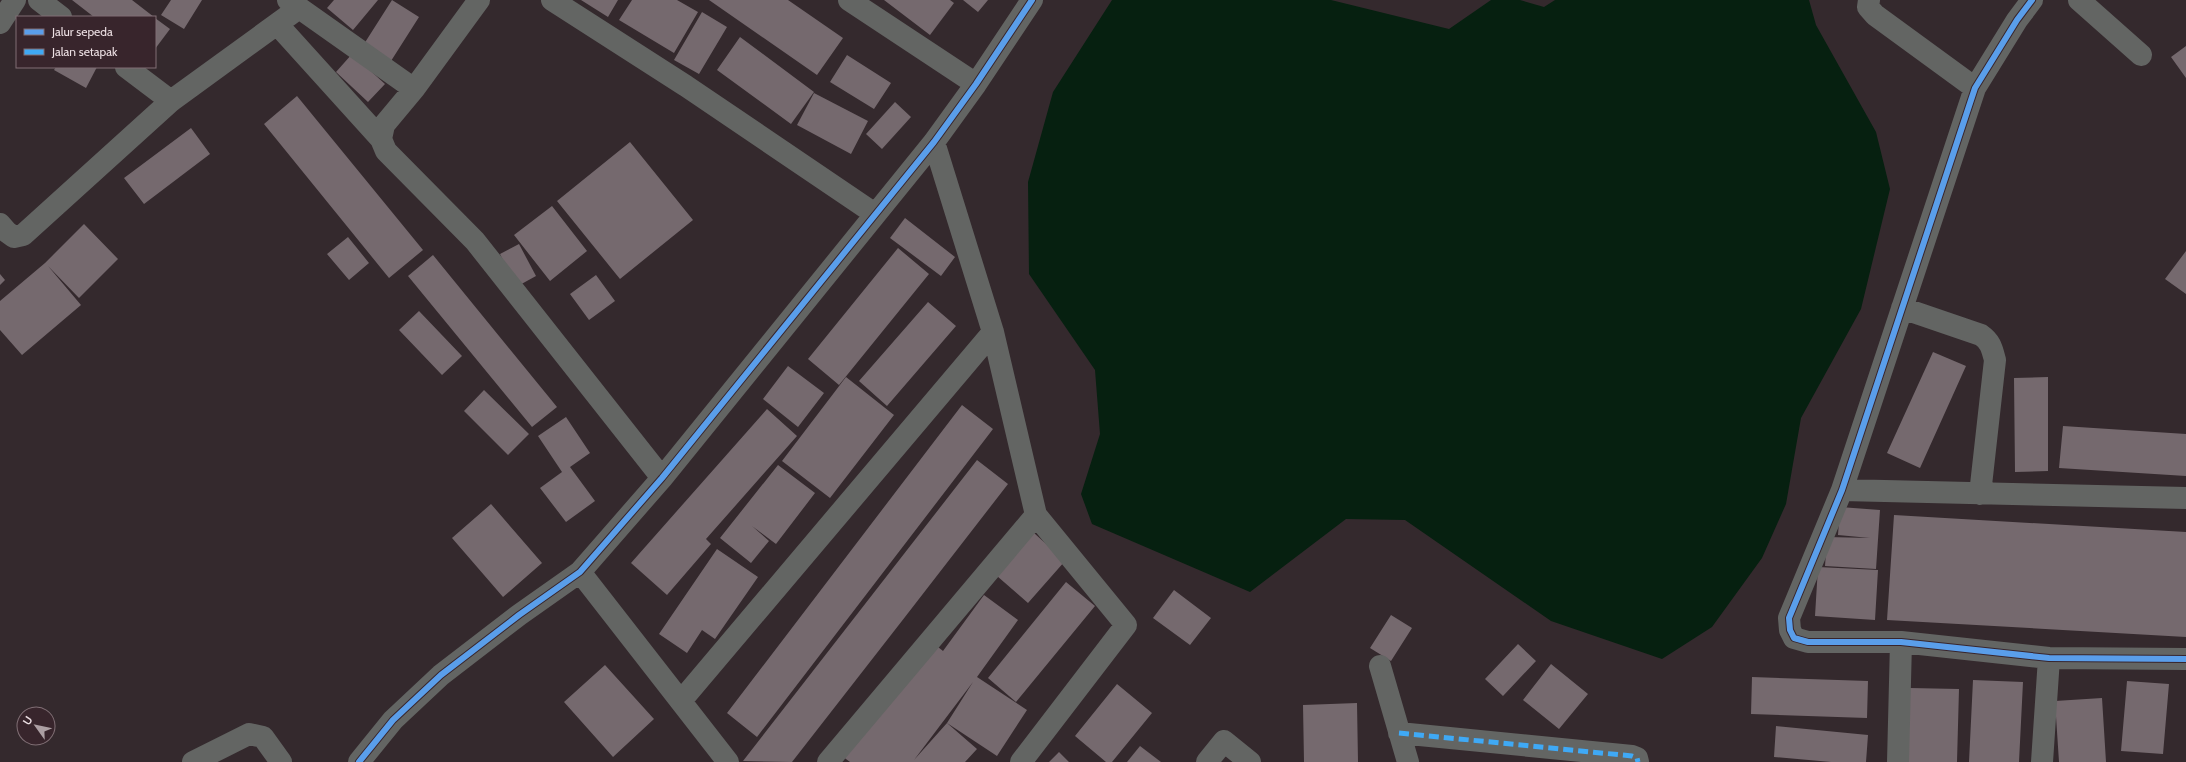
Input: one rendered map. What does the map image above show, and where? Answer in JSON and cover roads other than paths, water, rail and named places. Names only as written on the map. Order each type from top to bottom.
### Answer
[{"type":"street","points":[[0,23],[16,0]]},
{"type":"street","points":[[39,0],[60,16]]},
{"type":"street","points":[[381,139],[384,125],[414,90],[479,0]]},
{"type":"street","points":[[552,0],[686,86],[875,214]]},
{"type":"street","points":[[849,0],[976,84]]},
{"type":"street","points":[[359,762],[393,720],[441,675],[519,615],[580,572],[662,478],[934,142],[976,84],[1032,0]]},
{"type":"street","points":[[1869,0],[1868,7],[1875,15],[1975,88]]},
{"type":"street","points":[[2032,0],[2017,20],[1975,88],[1842,490],[1789,618],[1790,630],[1794,638],[1808,642],[1901,642],[2049,658],[2186,659]]},
{"type":"street","points":[[2079,0],[2141,55]]},
{"type":"street","points":[[0,224],[14,237],[23,235],[171,101],[277,24],[294,4],[414,90]]},
{"type":"street","points":[[277,24],[381,139],[386,151],[475,241],[662,478]]},
{"type":"street","points":[[127,68],[171,101]]},
{"type":"street","points":[[934,142],[993,332],[1036,515],[1126,625],[1021,762]]},
{"type":"street","points":[[1902,308],[1981,335],[1988,340],[1991,347],[1994,360],[1980,494]]},
{"type":"street","points":[[681,701],[993,332]]},
{"type":"street","points":[[1842,490],[2186,498]]},
{"type":"street","points":[[828,762],[1036,515]]},
{"type":"street","points":[[580,572],[728,762]]},
{"type":"street","points":[[1898,762],[1901,642]]},
{"type":"street","points":[[2042,762],[2049,658]]},
{"type":"street","points":[[1380,666],[1408,762]]},
{"type":"street","points":[[193,762],[249,734],[263,737],[281,762]]},
{"type":"street","points":[[1399,734],[1632,756],[1637,758],[1638,762]]},
{"type":"street","points":[[1207,762],[1224,741],[1250,762]]}]
